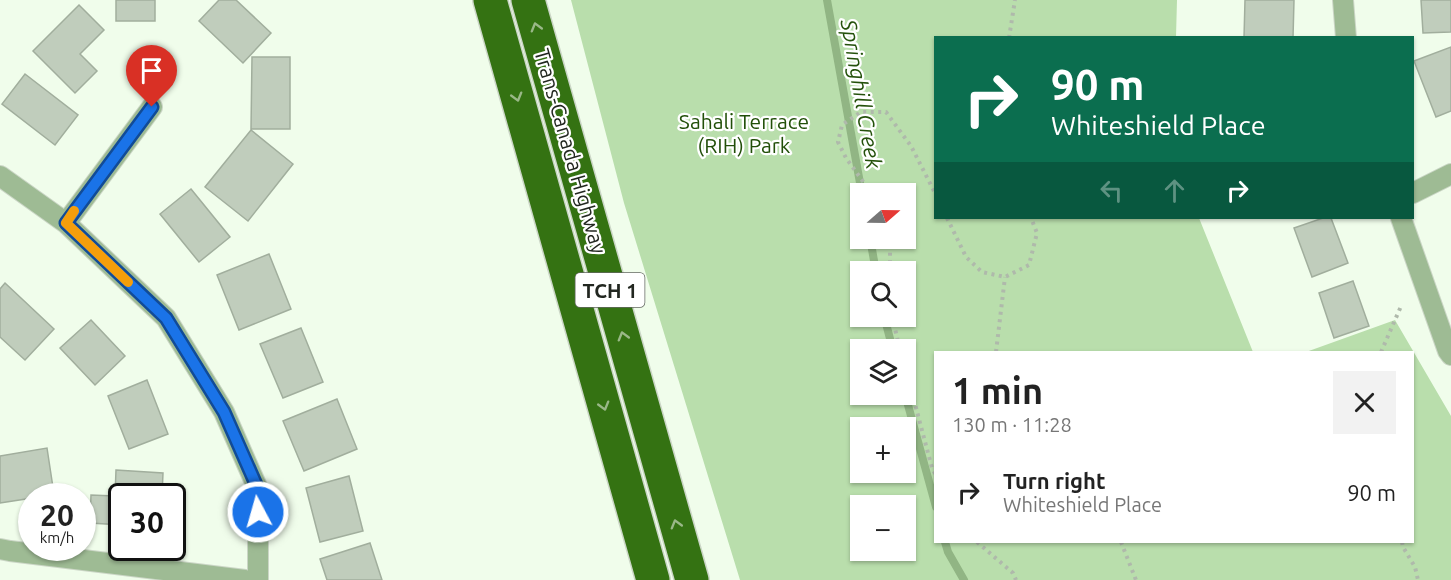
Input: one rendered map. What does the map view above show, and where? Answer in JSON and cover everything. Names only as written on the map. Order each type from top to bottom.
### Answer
[{"type":"highway","name":"Trans-Canada Highway","points":[[490,0],[653,580]]},
{"type":"highway","name":"Trans-Canada Highway","points":[[528,0],[692,580]]},
{"type":"street","points":[[1343,0],[1346,36]]},
{"type":"street","points":[[66,223],[152,107]]},
{"type":"street","points":[[1414,192],[1451,174]]},
{"type":"street","points":[[0,176],[66,223],[166,318],[224,412],[258,489],[258,580]]},
{"type":"street","points":[[1401,219],[1451,355]]},
{"type":"street","points":[[0,549],[245,580]]},
{"type":"path","points":[[1009,36],[1015,0]]},
{"type":"path","points":[[864,183],[846,158],[838,142],[842,126],[861,112],[886,112],[911,146],[934,191]]},
{"type":"path","points":[[947,219],[966,257],[982,272],[1005,277],[1029,265],[1037,233],[1031,219]]},
{"type":"path","points":[[996,351],[1005,277]]},
{"type":"path","points":[[1381,351],[1402,304]]},
{"type":"path","points":[[915,405],[934,471]]},
{"type":"path","points":[[978,543],[1013,573],[1016,580]]},
{"type":"path","points":[[1121,543],[1136,580]]},
{"type":"path","points":[[1402,543],[1415,567],[1418,580]]},
{"type":"green space","name":"Sahali Terrace (RIH) Park","points":[[571,0],[1177,0],[1176,36],[934,36],[934,219],[1199,219],[1253,351],[934,351],[934,543],[1414,543],[1414,353],[1451,416],[1451,580],[740,580],[624,203]]},
{"type":"green space","name":"Sahali Terrace (RIH) Park","points":[[1395,320],[1413,351],[1309,351]]},
{"type":"building","points":[[116,0],[155,0],[155,21],[116,21]]},
{"type":"building","points":[[219,0],[236,0],[271,33],[243,63],[199,21]]},
{"type":"building","points":[[1245,0],[1294,0],[1293,36],[1244,36]]},
{"type":"building","points":[[1421,0],[1451,0],[1451,32],[1423,33]]},
{"type":"building","points":[[79,5],[104,30],[80,54],[97,71],[75,93],[33,51]]},
{"type":"building","points":[[1451,47],[1451,111],[1436,117],[1414,61]]},
{"type":"building","points":[[252,57],[290,57],[290,129],[251,129]]},
{"type":"building","points":[[25,74],[78,115],[55,145],[2,104]]},
{"type":"building","points":[[251,130],[293,164],[248,221],[205,187]]},
{"type":"building","points":[[191,189],[230,237],[199,262],[160,214]]},
{"type":"building","points":[[1320,219],[1331,219],[1348,263],[1312,277],[1294,228]]},
{"type":"building","points":[[269,254],[291,309],[239,330],[217,275]]},
{"type":"building","points":[[1353,281],[1369,326],[1334,338],[1319,293]]},
{"type":"building","points":[[5,283],[54,329],[25,360],[0,337],[0,289]]},
{"type":"building","points":[[91,320],[125,356],[95,385],[60,348]]},
{"type":"building","points":[[301,328],[323,382],[283,398],[260,344]]},
{"type":"building","points":[[147,380],[168,434],[129,449],[108,396]]},
{"type":"building","points":[[337,399],[357,449],[304,471],[283,421]]},
{"type":"building","points":[[47,448],[52,483],[18,483],[18,500],[0,503],[0,456]]},
{"type":"building","points":[[116,470],[163,473],[163,483],[116,483]]},
{"type":"building","points":[[349,476],[363,531],[320,542],[306,488]]},
{"type":"building","points":[[96,495],[108,496],[108,524],[96,523]]},
{"type":"building","points":[[370,543],[382,580],[327,580],[320,559]]},
{"type":"waterway","name":"Springhill Creek","points":[[827,0],[860,183]]},
{"type":"waterway","name":"Springhill Creek","points":[[872,249],[874,261]]},
{"type":"waterway","name":"Springhill Creek","points":[[887,327],[890,339]]},
{"type":"waterway","name":"Springhill Creek","points":[[908,405],[934,500]]},
{"type":"waterway","name":"Springhill Creek","points":[[945,543],[964,580]]},
{"type":"slow traffic","points":[[74,211],[66,223],[128,282]]},
{"type":"route","points":[[152,107],[66,223],[166,318],[224,412],[258,489],[258,512]]}]
